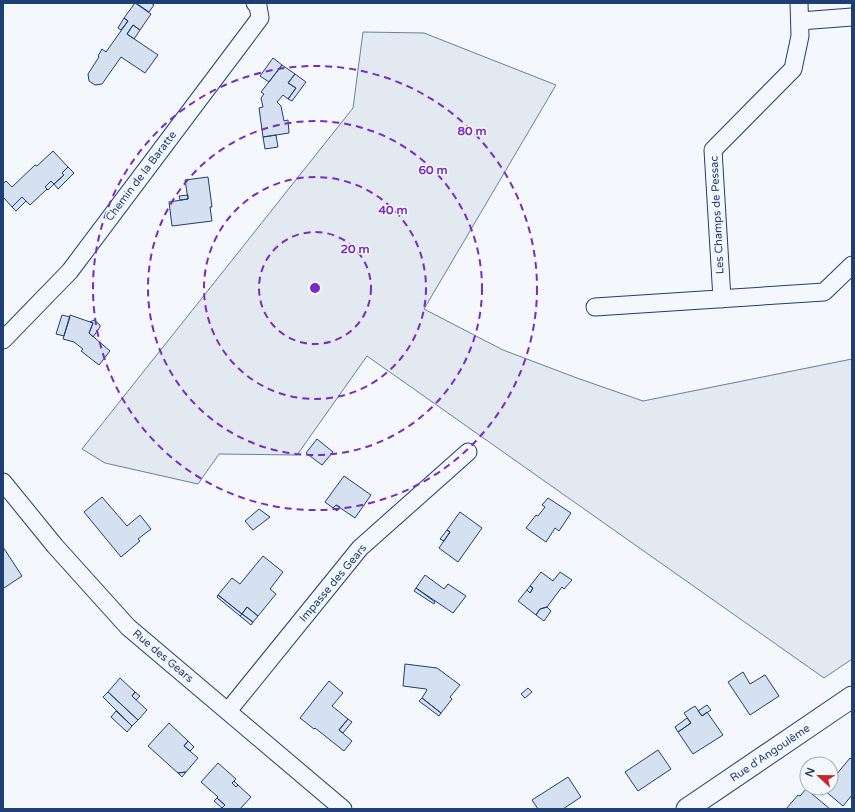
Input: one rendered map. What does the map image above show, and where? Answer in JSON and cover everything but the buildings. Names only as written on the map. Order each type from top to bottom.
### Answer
[{"type":"street","name":"Chemin de la Baratte","points":[[3,340],[70,271],[255,25],[260,18],[258,6],[255,3]]},
{"type":"street","name":"Les Champs de Pessac","points":[[722,299],[714,150],[793,69],[800,36],[799,3]]},
{"type":"street","points":[[800,21],[852,17]]},
{"type":"street","points":[[595,307],[824,292],[852,265]]},
{"type":"street","name":"Impasse des Gears","points":[[228,711],[360,548],[468,452]]},
{"type":"street","name":"Rue des Gears","points":[[3,482],[55,546],[128,627],[343,809]]},
{"type":"street","name":"Rue d'Angoulême","points":[[687,809],[852,697]]},
{"type":"shaded area","points":[[363,32],[424,33],[556,85],[424,309],[503,350],[643,401],[852,359],[852,659],[824,678],[367,356],[297,455],[219,454],[198,484],[105,463],[82,449],[353,108]]}]
